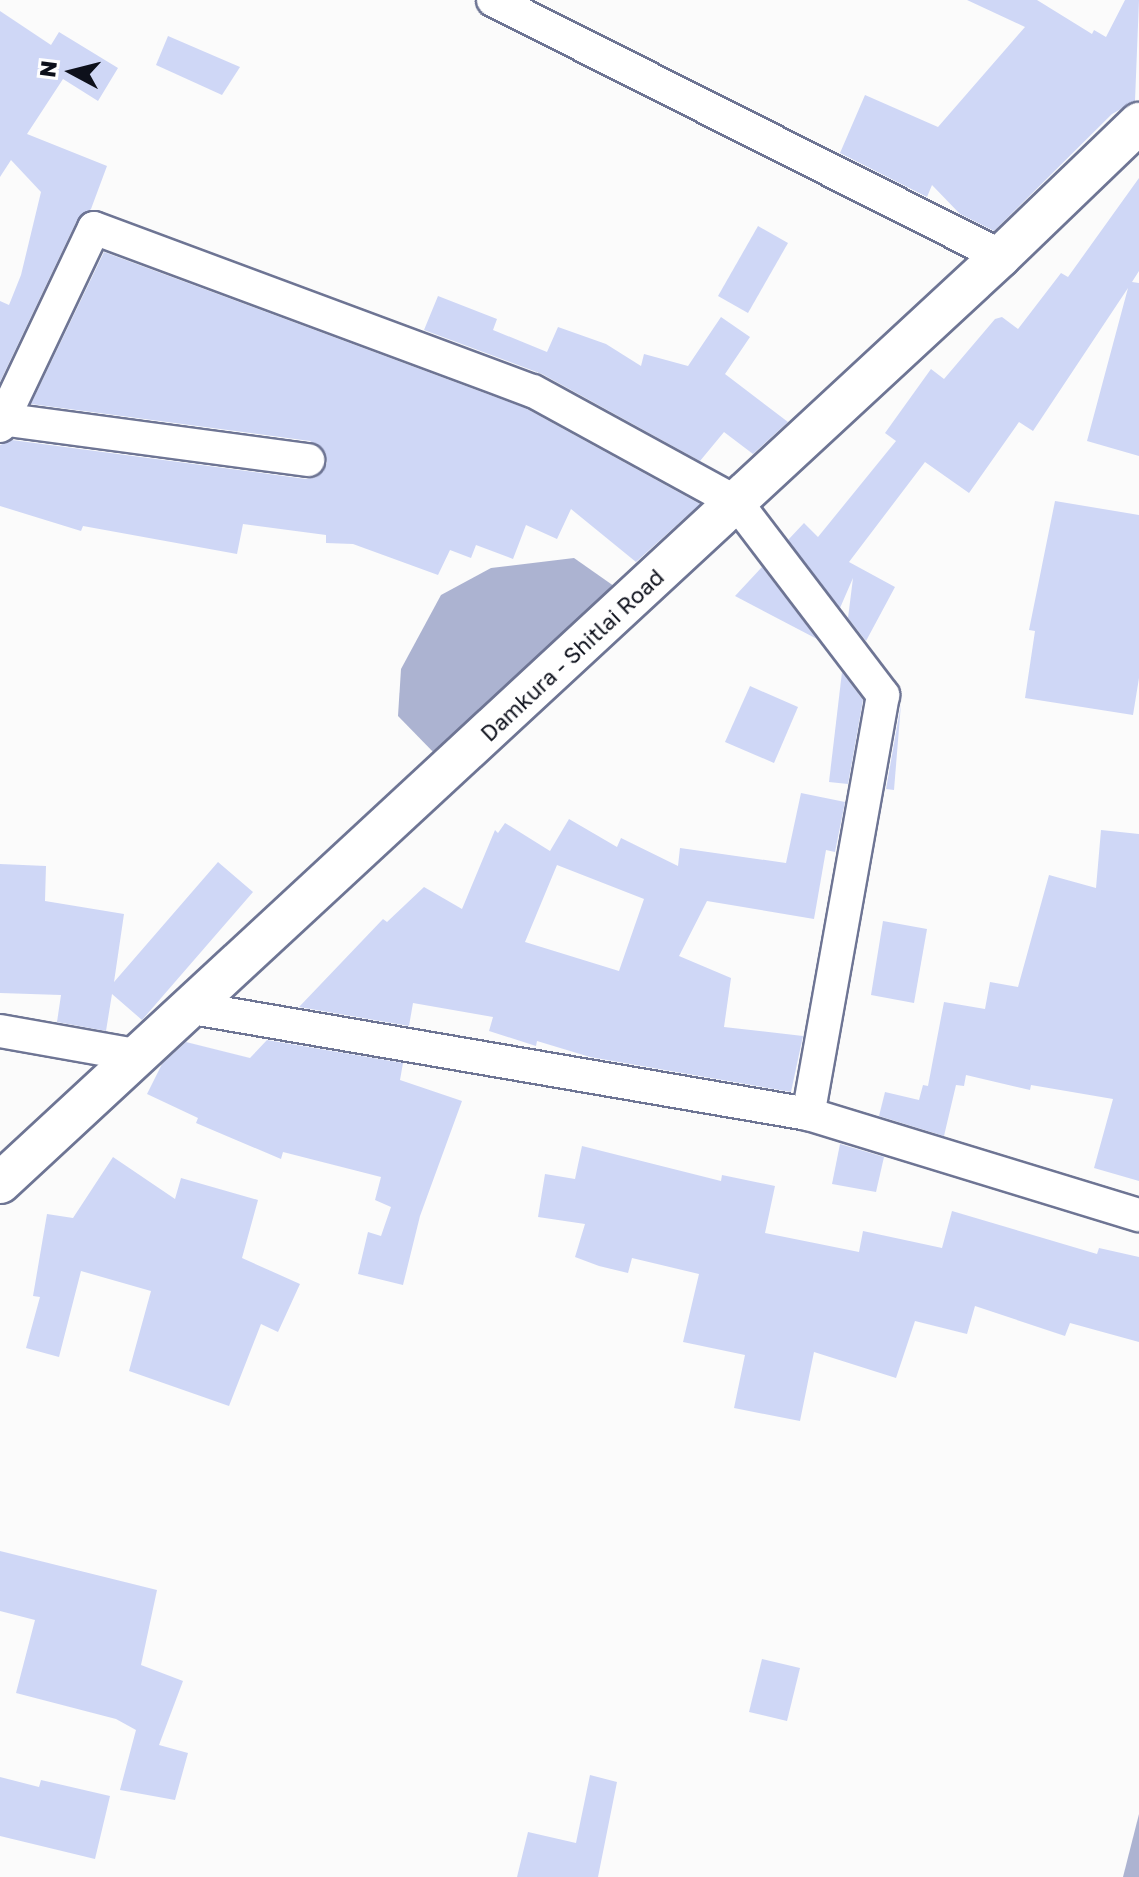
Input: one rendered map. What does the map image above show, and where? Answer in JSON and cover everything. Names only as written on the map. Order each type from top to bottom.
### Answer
[{"type":"street","points":[[493,0],[1001,256]]},
{"type":"street","name":"Damkura - Shitlai Road","points":[[0,1183],[193,1008],[1001,256],[1139,123]]},
{"type":"street","points":[[308,460],[1,422],[94,228],[533,391],[736,502],[883,695],[808,1114]]},
{"type":"street","points":[[193,1008],[808,1114],[1139,1215]]},
{"type":"street","points":[[0,1031],[141,1056]]},
{"type":"water","points":[[574,558],[621,591],[439,758],[398,716],[401,669],[441,595],[491,568]]},
{"type":"water","points":[[1139,1814],[1139,1877],[1123,1877]]},
{"type":"building","points":[[967,0],[1037,0],[1092,34],[1094,30],[1106,37],[1125,0],[1139,0],[1135,101],[1112,114],[994,231],[960,214],[932,185],[927,197],[840,153],[865,95],[938,127],[1025,27]]},
{"type":"building","points":[[0,11],[51,45],[59,32],[118,68],[98,101],[63,79],[27,134],[107,166],[91,209],[77,220],[0,382],[0,301],[9,305],[21,275],[41,192],[11,160],[0,177]]},
{"type":"building","points":[[168,36],[240,67],[222,95],[156,65]]},
{"type":"building","points":[[1139,178],[1139,271],[1132,282],[1139,283],[1139,456],[1087,441],[1128,288],[1033,431],[1019,422],[969,493],[925,462],[849,562],[895,587],[866,641],[848,618],[853,578],[840,608],[788,540],[804,523],[818,537],[896,441],[885,433],[931,369],[944,379],[995,319],[1002,317],[1018,329],[1061,273],[1068,277]]},
{"type":"building","points":[[758,226],[788,243],[748,313],[718,296]]},
{"type":"building","points":[[104,252],[525,408],[700,504],[636,562],[571,509],[557,539],[526,525],[513,559],[476,545],[471,558],[450,550],[438,575],[353,544],[326,543],[326,535],[243,524],[237,554],[83,526],[81,531],[0,506],[0,445],[12,440],[306,479],[316,477],[327,463],[325,452],[310,441],[31,404]]},
{"type":"building","points":[[438,296],[497,319],[493,330],[547,352],[558,327],[606,344],[641,366],[644,354],[688,366],[721,317],[750,337],[725,374],[788,422],[753,454],[724,432],[700,461],[542,374],[424,330]]},
{"type":"building","points":[[1055,501],[1139,515],[1139,678],[1133,715],[1025,698],[1035,631],[1029,630]]},
{"type":"building","points":[[762,567],[817,639],[735,596]]},
{"type":"building","points":[[842,672],[863,700],[848,784],[829,782]]},
{"type":"building","points":[[750,686],[798,707],[774,763],[725,742]]},
{"type":"building","points":[[901,704],[894,790],[886,789]]},
{"type":"building","points":[[801,793],[845,802],[835,852],[826,850],[814,919],[707,901],[679,956],[731,978],[724,1027],[803,1036],[791,1092],[590,1057],[537,1041],[536,1046],[489,1031],[493,1017],[413,1003],[409,1026],[299,1007],[383,919],[387,922],[424,887],[462,909],[495,830],[498,833],[505,823],[550,851],[569,819],[617,847],[621,838],[678,866],[680,848],[786,863]],"holes":[[[557,865],[644,899],[619,971],[525,942]]]},
{"type":"building","points":[[1101,830],[1139,834],[1139,1181],[1094,1168],[1113,1099],[1031,1085],[1030,1090],[966,1075],[964,1086],[956,1085],[944,1136],[879,1116],[885,1092],[919,1100],[923,1085],[928,1086],[944,1002],[985,1009],[990,982],[1018,987],[1049,875],[1096,888]]},
{"type":"building","points":[[218,862],[253,892],[142,1020],[112,994],[106,1031],[57,1022],[61,995],[0,993],[0,864],[46,866],[45,901],[124,914],[114,982]]},
{"type":"building","points":[[883,921],[927,929],[914,1003],[871,995]]},
{"type":"building","points":[[267,1040],[403,1063],[400,1080],[462,1101],[420,1216],[403,1285],[358,1274],[368,1232],[381,1236],[391,1207],[375,1200],[381,1177],[283,1152],[281,1159],[196,1123],[198,1118],[147,1094],[162,1064],[186,1042],[250,1058]]},
{"type":"building","points":[[840,1144],[884,1157],[876,1192],[832,1184]]},
{"type":"building","points":[[582,1146],[721,1181],[722,1175],[775,1186],[765,1233],[859,1252],[863,1231],[942,1248],[952,1211],[1097,1254],[1099,1248],[1139,1257],[1139,1342],[1070,1323],[1065,1336],[975,1306],[967,1334],[915,1321],[896,1378],[814,1352],[800,1421],[734,1408],[745,1355],[683,1342],[699,1274],[632,1258],[628,1273],[599,1266],[575,1257],[585,1224],[538,1217],[545,1174],[575,1179]]},
{"type":"building","points":[[113,1157],[175,1199],[181,1178],[258,1200],[242,1258],[300,1284],[278,1332],[261,1324],[229,1406],[129,1371],[151,1291],[81,1271],[59,1357],[26,1348],[40,1297],[33,1296],[47,1214],[73,1218]]},
{"type":"building","points":[[0,1551],[157,1590],[141,1665],[183,1681],[159,1745],[188,1753],[175,1800],[120,1790],[136,1730],[116,1719],[16,1693],[35,1620],[0,1611]]},
{"type":"building","points":[[762,1659],[800,1668],[787,1721],[749,1712]]},
{"type":"building","points":[[590,1775],[617,1782],[598,1877],[517,1877],[528,1832],[576,1843]]},
{"type":"building","points":[[0,1777],[39,1787],[41,1780],[110,1796],[95,1859],[0,1836]]}]
